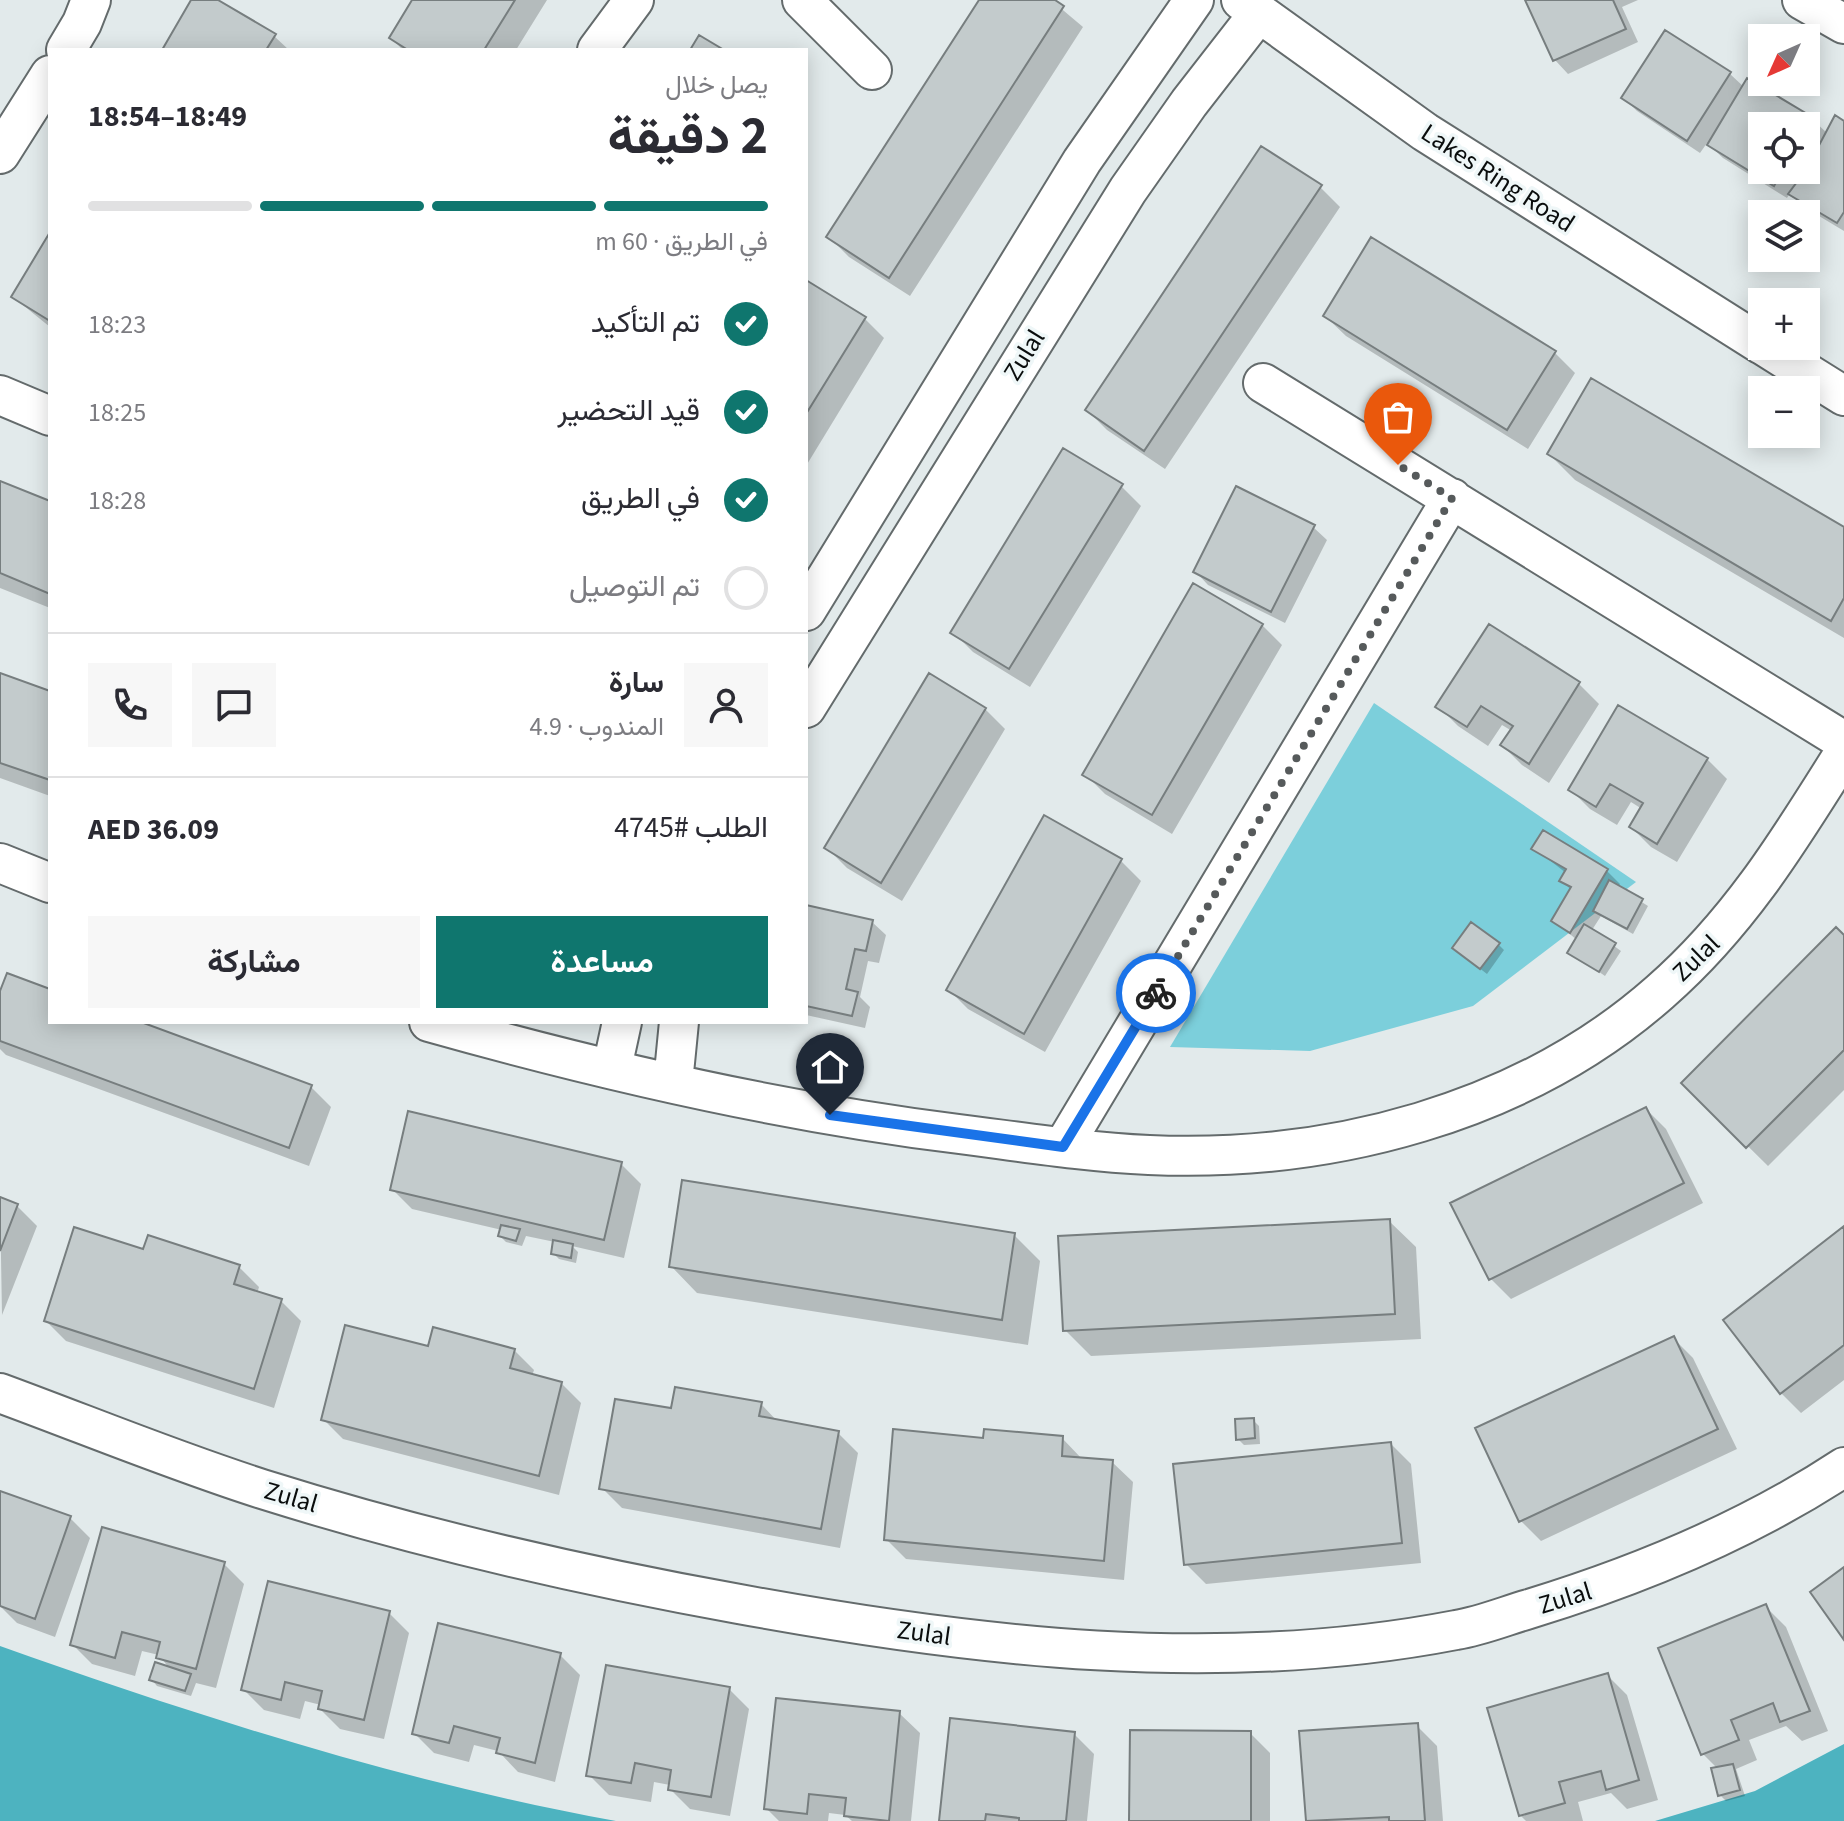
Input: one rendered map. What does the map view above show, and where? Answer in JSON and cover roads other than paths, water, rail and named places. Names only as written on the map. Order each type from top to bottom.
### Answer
[{"type":"street","points":[[67,48],[91,0]]},
{"type":"street","points":[[598,48],[634,0]]},
{"type":"street","points":[[802,0],[872,70]]},
{"type":"street","name":"Zulal","points":[[808,608],[1082,161],[1194,0]]},
{"type":"street","points":[[1802,0],[1844,24]]},
{"type":"street","name":"Zulal","points":[[808,705],[1128,190],[1189,103],[1250,7]]},
{"type":"street","name":"Lakes Ring Road","points":[[1250,7],[1425,132],[1748,337]]},
{"type":"street","points":[[0,154],[48,78]]},
{"type":"street","name":"Lakes Ring Road","points":[[1786,360],[1844,396]]},
{"type":"street","points":[[1263,383],[1844,741]]},
{"type":"street","points":[[0,395],[48,415]]},
{"type":"street","points":[[1063,1147],[1452,498]]},
{"type":"street","name":"Zulal","points":[[437,1024],[673,1083],[883,1125],[1150,1155],[1237,1154],[1324,1145],[1413,1126],[1498,1094],[1581,1050],[1658,994],[1726,929],[1782,853],[1844,753]]},
{"type":"street","points":[[0,863],[48,882]]},
{"type":"street","points":[[612,1068],[622,1024]]},
{"type":"street","points":[[673,1083],[679,1024]]},
{"type":"street","name":"Zulal","points":[[0,1393],[260,1488],[420,1534],[548,1565],[805,1616],[1063,1650],[1191,1654],[1291,1649],[1458,1630],[1601,1587],[1709,1543],[1812,1488],[1844,1467]]}]
